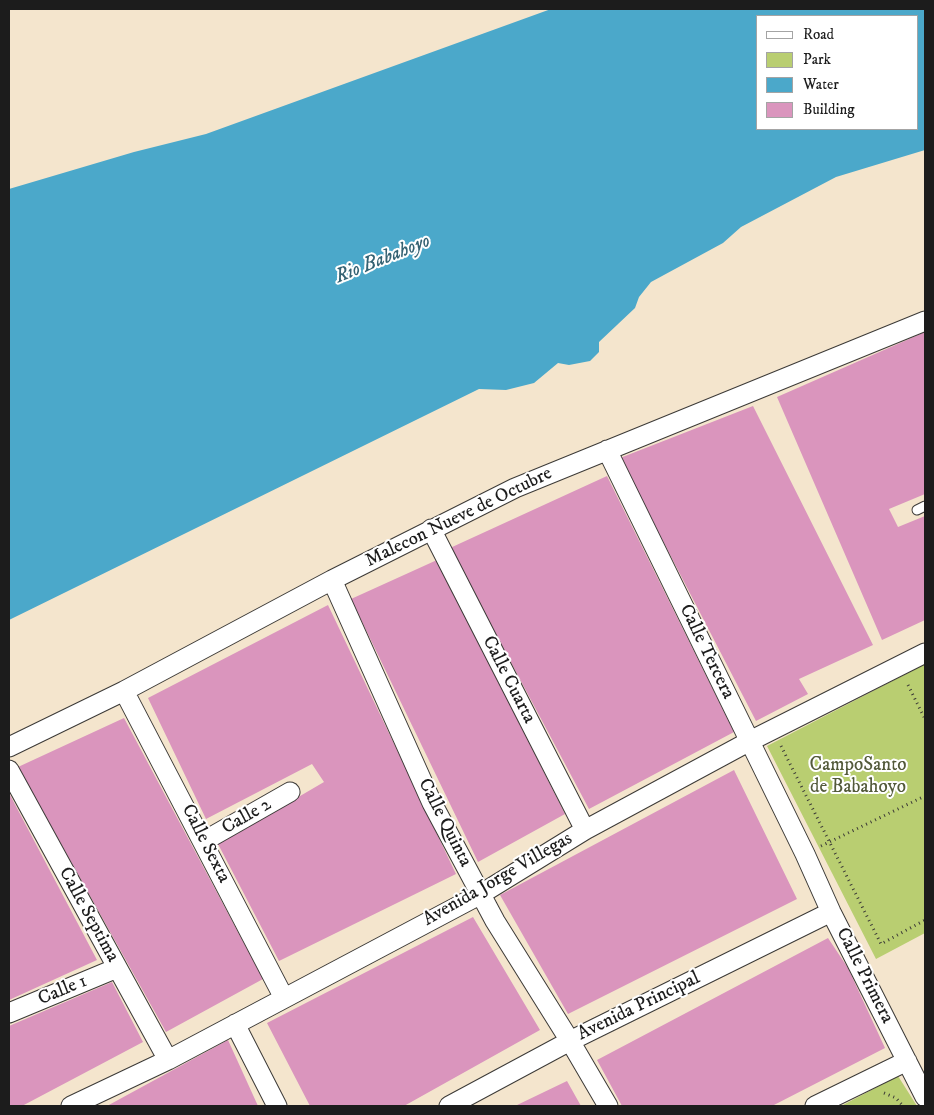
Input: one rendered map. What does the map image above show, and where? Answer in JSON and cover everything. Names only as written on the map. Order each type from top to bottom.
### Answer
[{"type":"street","name":"Malecon Nueve de Octubre","points":[[9,747],[124,691],[332,580],[515,488],[925,321]]},
{"type":"street","name":"Calle Tercera","points":[[607,450],[805,854]]},
{"type":"street","name":"Calle Cuarta","points":[[431,529],[585,830]]},
{"type":"street","name":"Calle Quinta","points":[[332,580],[432,803],[495,921],[608,1106]]},
{"type":"street","name":"Avenida Jorge Villegas","points":[[71,1106],[168,1060],[481,894],[585,830],[750,741],[925,653]]},
{"type":"street","name":"Calle Sexta","points":[[124,691],[204,841],[284,998]]},
{"type":"street","name":"Calle Septima","points":[[9,770],[168,1060]]},
{"type":"street","name":"Calle 2","points":[[204,841],[290,792]]},
{"type":"street","name":"Calle Primera","points":[[805,854],[831,912],[925,1097]]},
{"type":"street","name":"Avenida Principal","points":[[449,1106],[570,1041],[831,912]]},
{"type":"street","name":"Calle 1","points":[[9,1014],[117,968]]},
{"type":"street","points":[[235,1024],[277,1106]]},
{"type":"street","points":[[815,1106],[907,1062]]},
{"type":"path","points":[[899,689],[916,680]]},
{"type":"path","points":[[908,685],[925,720]]},
{"type":"path","points":[[789,742],[781,746],[881,944],[925,920]]},
{"type":"path","points":[[805,854],[925,796]]},
{"type":"green space","name":"CampoSanto de Babahoyo","points":[[925,664],[925,933],[876,959],[767,746]]},
{"type":"green space","points":[[898,1076],[917,1106],[841,1106]]},
{"type":"water","name":"Rio Babahoyo","points":[[551,9],[925,9],[925,150],[836,177],[741,227],[723,243],[651,282],[639,297],[635,308],[599,342],[599,352],[590,361],[569,365],[558,363],[534,383],[506,390],[479,389],[9,620],[9,189],[134,152],[206,134]]},
{"type":"building","points":[[925,332],[925,494],[889,509],[898,527],[925,516],[925,620],[882,640],[777,397]]},
{"type":"building","points":[[753,406],[873,645],[799,679],[808,694],[756,721],[620,458]]},
{"type":"building","points":[[607,476],[734,732],[589,809],[450,548]]},
{"type":"building","points":[[437,560],[565,814],[478,862],[351,599]]},
{"type":"building","points":[[328,605],[456,874],[279,961],[218,844],[324,782],[312,764],[206,819],[148,698]]},
{"type":"building","points":[[124,718],[263,979],[166,1032],[18,767]]},
{"type":"building","points":[[734,770],[797,899],[568,1014],[500,895]]},
{"type":"building","points":[[9,793],[97,960],[9,1000]]},
{"type":"building","points":[[473,917],[540,1030],[404,1106],[310,1106],[267,1023]]},
{"type":"building","points":[[828,938],[848,968],[885,1048],[772,1106],[622,1106],[597,1060]]},
{"type":"building","points":[[112,982],[143,1042],[22,1106],[9,1106],[9,1026]]},
{"type":"building","points":[[228,1040],[258,1106],[107,1106]]},
{"type":"building","points":[[567,1081],[581,1106],[515,1106]]}]
